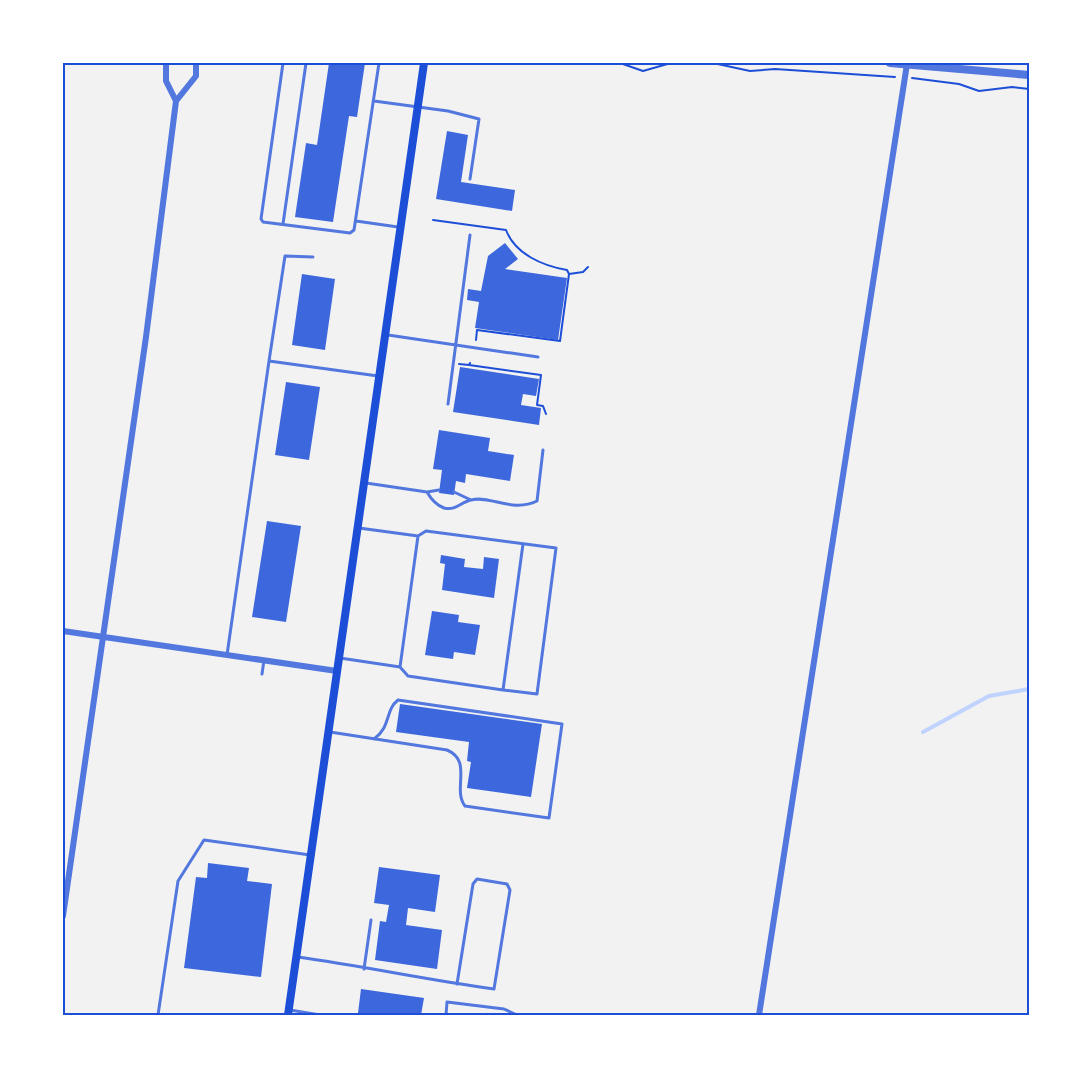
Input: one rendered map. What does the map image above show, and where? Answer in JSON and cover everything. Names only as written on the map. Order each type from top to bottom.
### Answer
[{"type":"main road","points":[[288,1012],[424,63]]},
{"type":"street","points":[[166,63],[166,81],[176,101]]},
{"type":"street","points":[[63,916],[176,101],[196,76],[196,63]]},
{"type":"street","points":[[890,63],[979,67],[1029,75]]},
{"type":"street","points":[[759,1015],[907,64]]},
{"type":"street","points":[[63,631],[337,671]]},
{"type":"lane","points":[[283,63],[261,219],[263,222],[350,232],[354,230],[356,221],[380,63]]},
{"type":"lane","points":[[283,224],[306,63]]},
{"type":"lane","points":[[374,101],[418,106],[479,119],[471,178]]},
{"type":"lane","points":[[356,221],[401,227]]},
{"type":"lane","points":[[448,404],[470,235]]},
{"type":"lane","points":[[227,655],[285,256],[313,257]]},
{"type":"lane","points":[[386,335],[538,357]]},
{"type":"lane","points":[[269,361],[380,377]]},
{"type":"lane","points":[[454,492],[471,500],[526,506],[537,501],[543,450]]},
{"type":"lane","points":[[365,483],[427,492],[439,490]]},
{"type":"lane","points":[[427,492],[434,502],[448,508],[459,507],[471,500]]},
{"type":"lane","points":[[339,658],[400,667],[408,676],[537,694],[556,548],[426,531],[418,536],[358,528]]},
{"type":"lane","points":[[400,667],[418,536]]},
{"type":"lane","points":[[503,690],[523,544]]},
{"type":"lane","points":[[262,674],[264,660]]},
{"type":"lane","points":[[328,731],[374,739],[452,752],[462,767],[460,794],[465,806],[549,818],[562,724],[401,700],[392,705],[385,729],[374,739]]},
{"type":"lane","points":[[158,1015],[178,881],[204,840],[310,855]]},
{"type":"lane","points":[[296,957],[364,969],[457,984],[494,989],[510,890],[507,884],[477,879],[473,884],[457,984]]},
{"type":"lane","points":[[364,969],[371,920]]},
{"type":"lane","points":[[446,1015],[447,1002],[504,1009],[517,1015]]},
{"type":"lane","points":[[288,1012],[320,1015]]},
{"type":"path","points":[[620,63],[643,71],[671,63]]},
{"type":"path","points":[[713,63],[750,71],[775,69],[894,77]]},
{"type":"path","points":[[919,79],[959,84],[979,91],[1012,87],[1029,89]]},
{"type":"path","points":[[433,220],[506,230],[510,238],[536,262],[567,270],[569,274],[560,341],[477,330],[475,341]]},
{"type":"path","points":[[569,274],[583,272],[588,267]]},
{"type":"path","points":[[469,365],[541,375],[537,405],[543,406],[546,414]]},
{"type":"building","points":[[329,63],[365,63],[357,117],[349,116],[333,222],[295,217],[306,143],[317,145]]},
{"type":"building","points":[[447,131],[468,135],[461,182],[515,190],[512,211],[436,199]]},
{"type":"building","points":[[505,243],[518,259],[505,269],[567,278],[558,340],[475,328],[479,302],[467,300],[468,289],[481,291],[488,256]]},
{"type":"building","points":[[302,274],[335,279],[325,350],[292,345]]},
{"type":"building","points":[[460,367],[539,379],[536,396],[523,394],[521,405],[541,408],[539,425],[453,412]]},
{"type":"building","points":[[286,382],[320,387],[309,460],[275,455]]},
{"type":"building","points":[[439,430],[490,438],[488,451],[514,455],[510,481],[466,474],[465,483],[456,481],[454,495],[439,493],[442,470],[433,469]]},
{"type":"building","points":[[267,521],[301,526],[286,622],[252,617]]},
{"type":"building","points":[[441,555],[465,559],[464,567],[483,569],[484,557],[499,559],[494,598],[442,590],[445,564],[440,563]]},
{"type":"building","points":[[432,611],[459,615],[458,622],[480,625],[475,655],[454,652],[453,659],[425,655]]},
{"type":"building","points":[[400,704],[542,724],[531,797],[467,788],[471,762],[467,761],[469,742],[396,732]]},
{"type":"building","points":[[208,863],[249,868],[247,881],[272,884],[261,977],[184,968],[196,877],[207,878]]},
{"type":"building","points":[[379,867],[440,875],[435,912],[408,908],[406,925],[442,930],[437,969],[375,960],[380,921],[386,922],[389,905],[374,903]]},
{"type":"building","points":[[361,989],[424,998],[421,1015],[358,1013]]},
{"type":"waterway","points":[[923,732],[989,696],[1029,689]]}]
